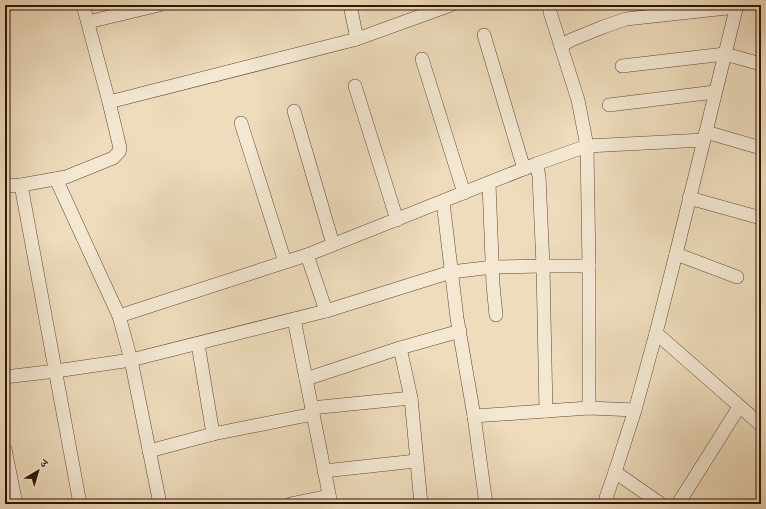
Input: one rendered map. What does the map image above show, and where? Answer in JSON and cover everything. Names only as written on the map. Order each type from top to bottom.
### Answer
[{"type":"street","points":[[5,186],[21,185],[66,177],[113,158],[119,152],[120,148],[109,102],[83,5]]},
{"type":"street","points":[[88,22],[160,5]]},
{"type":"street","points":[[350,5],[357,39]]},
{"type":"street","points":[[109,102],[357,39],[451,5]]},
{"type":"street","points":[[561,46],[603,26],[626,19],[737,6],[656,332],[635,410],[605,504]]},
{"type":"street","points":[[550,12],[578,100],[587,146],[589,408]]},
{"type":"street","points":[[484,35],[530,166],[539,176],[543,266],[546,411]]},
{"type":"street","points":[[622,66],[725,54],[761,64]]},
{"type":"street","points":[[422,59],[464,194]]},
{"type":"street","points":[[355,86],[396,220]]},
{"type":"street","points":[[609,104],[715,92]]},
{"type":"street","points":[[294,111],[333,244]]},
{"type":"street","points":[[241,123],[285,262]]},
{"type":"street","points":[[119,316],[307,255],[464,194],[530,166],[587,146],[705,136],[761,148]]},
{"type":"street","points":[[56,179],[119,316],[131,360],[160,504]]},
{"type":"street","points":[[490,183],[493,285],[496,315]]},
{"type":"street","points":[[21,185],[80,504]]},
{"type":"street","points":[[689,198],[761,218]]},
{"type":"street","points":[[443,202],[451,272],[474,416],[486,504]]},
{"type":"street","points":[[676,254],[738,277]]},
{"type":"street","points":[[307,255],[326,311]]},
{"type":"street","points":[[5,378],[131,360],[326,311],[451,272],[493,267],[589,266]]},
{"type":"street","points":[[290,504],[330,500],[294,319]]},
{"type":"street","points":[[306,379],[400,348],[460,332]]},
{"type":"street","points":[[656,332],[761,425]]},
{"type":"street","points":[[198,344],[212,434]]},
{"type":"street","points":[[400,348],[411,398],[416,461],[422,504]]},
{"type":"street","points":[[149,451],[212,434],[312,411],[411,398]]},
{"type":"street","points":[[678,504],[739,407]]},
{"type":"street","points":[[474,416],[589,408],[635,410]]},
{"type":"street","points":[[5,449],[16,504]]},
{"type":"street","points":[[324,471],[416,461]]},
{"type":"street","points":[[616,472],[661,504]]}]
